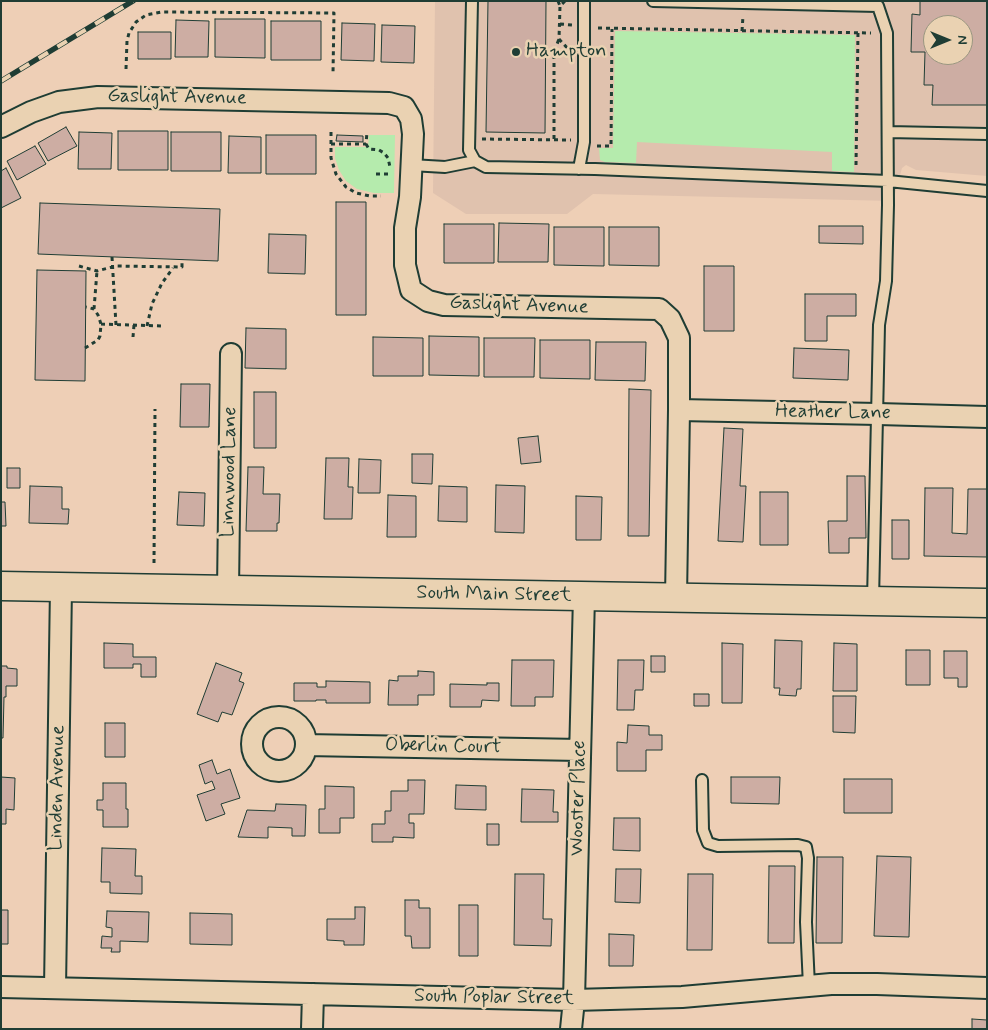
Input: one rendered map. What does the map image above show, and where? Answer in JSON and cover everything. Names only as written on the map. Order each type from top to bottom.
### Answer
[{"type":"main road","name":"South Main Street","points":[[1,586],[987,603]]},
{"type":"street","name":"Gaslight Avenue","points":[[1,127],[31,112],[59,102],[98,97],[389,102],[404,107],[411,119],[413,134],[405,265],[411,290],[428,301],[444,305],[659,310],[670,319],[679,338],[676,598]]},
{"type":"street","name":"Linnwood Lane","points":[[228,590],[231,354]]},
{"type":"street","name":"Heather Lane","points":[[679,410],[987,418]]},
{"type":"street","name":"Linden Avenue","points":[[55,988],[61,587]]},
{"type":"street","name":"Wooster Place","points":[[571,1029],[574,1000],[584,596]]},
{"type":"street","name":"Oberlin Court","points":[[306,745],[580,750]]},
{"type":"street","name":"South Poplar Street","points":[[1,987],[574,1000],[682,997],[831,984],[987,988]]},
{"type":"street","points":[[312,1029],[313,994]]},
{"type":"lane","points":[[472,1],[469,150],[475,161],[486,167],[888,181],[987,191]]},
{"type":"lane","points":[[578,169],[584,142],[584,1]]},
{"type":"lane","points":[[654,1],[878,4],[887,33],[888,181],[886,281],[879,325],[873,601]]},
{"type":"lane","points":[[888,132],[987,134]]},
{"type":"lane","points":[[411,165],[445,167],[475,161]]},
{"type":"lane","points":[[702,780],[703,830],[708,843],[718,846],[798,845],[806,847],[808,858],[806,922],[809,986]]},
{"type":"path","points":[[554,139],[554,52],[559,39],[560,6],[558,1]]},
{"type":"path","points":[[560,6],[565,1]]},
{"type":"path","points":[[126,69],[129,33],[136,22],[146,15],[161,12],[334,13],[333,74]]},
{"type":"path","points":[[596,28],[874,33]]},
{"type":"path","points":[[597,152],[597,145],[611,146],[612,29]]},
{"type":"path","points":[[856,171],[858,32]]},
{"type":"path","points":[[559,39],[571,52]]},
{"type":"path","points":[[331,132],[331,158],[336,174],[346,187],[356,193],[381,196]]},
{"type":"path","points":[[367,132],[366,144],[369,149],[379,150],[384,153],[388,158],[390,174]]},
{"type":"path","points":[[469,138],[571,140]]},
{"type":"path","points":[[331,144],[366,144]]},
{"type":"path","points":[[376,174],[390,174],[397,180]]},
{"type":"path","points":[[112,257],[116,325]]},
{"type":"path","points":[[79,266],[97,271],[112,266],[182,267],[182,259]]},
{"type":"path","points":[[147,326],[152,304],[162,283],[173,267]]},
{"type":"path","points":[[85,348],[98,340],[100,336],[101,324],[94,309],[97,271]]},
{"type":"path","points":[[86,308],[94,309]]},
{"type":"path","points":[[101,324],[162,326]]},
{"type":"path","points":[[133,336],[134,325]]},
{"type":"path","points":[[154,563],[155,409]]},
{"type":"shaded area","points":[[435,1],[987,1],[987,176],[916,170],[906,165],[902,168],[893,201],[593,194],[567,214],[466,214],[433,193]]},
{"type":"green space","points":[[615,31],[855,35],[854,172],[832,171],[832,152],[637,142],[636,163],[605,162],[600,160],[599,148],[613,148]]},
{"type":"green space","points":[[369,135],[395,135],[394,193],[374,193],[357,189],[346,181],[339,170],[335,158],[335,147],[368,147]]},
{"type":"building","name":"Hampton","points":[[488,1],[546,1],[545,133],[486,132]]},
{"type":"building","points":[[920,1],[987,1],[987,105],[932,105],[933,85],[924,85],[925,65],[973,65],[973,15],[923,15],[923,52],[911,52],[912,14],[920,15]]},
{"type":"building","points":[[215,19],[265,19],[265,58],[215,57]]},
{"type":"building","points":[[176,20],[209,21],[208,57],[175,57]]},
{"type":"building","points":[[271,21],[321,21],[321,60],[271,60]]},
{"type":"building","points":[[342,23],[375,24],[374,61],[341,60]]},
{"type":"building","points":[[382,25],[415,26],[414,63],[381,62]]},
{"type":"building","points":[[138,32],[171,32],[171,59],[138,59]]},
{"type":"building","points":[[66,127],[77,146],[48,161],[38,143]]},
{"type":"building","points":[[118,131],[168,131],[168,170],[118,170]]},
{"type":"building","points":[[79,132],[112,133],[111,169],[78,169]]},
{"type":"building","points":[[171,132],[221,132],[221,171],[171,171]]},
{"type":"building","points":[[266,135],[316,135],[316,174],[266,174]]},
{"type":"building","points":[[337,135],[363,136],[363,142],[336,141]]},
{"type":"building","points":[[229,136],[261,137],[261,173],[228,173]]},
{"type":"building","points":[[35,146],[46,164],[17,180],[7,161]]},
{"type":"building","points":[[6,168],[21,198],[1,208],[1,171]]},
{"type":"building","points":[[336,202],[366,202],[366,315],[336,315]]},
{"type":"building","points":[[40,203],[220,209],[218,261],[38,254]]},
{"type":"building","points":[[499,223],[549,224],[548,262],[498,262]]},
{"type":"building","points":[[444,224],[494,224],[494,263],[444,263]]},
{"type":"building","points":[[819,226],[863,226],[863,244],[819,243]]},
{"type":"building","points":[[554,227],[604,227],[604,266],[554,265]]},
{"type":"building","points":[[609,227],[659,227],[659,266],[609,265]]},
{"type":"building","points":[[269,234],[306,235],[305,274],[268,273]]},
{"type":"building","points":[[704,266],[734,266],[734,331],[704,331]]},
{"type":"building","points":[[37,270],[86,271],[85,381],[35,380]]},
{"type":"building","points":[[805,294],[856,294],[856,316],[827,316],[827,341],[805,341]]},
{"type":"building","points":[[246,328],[286,329],[286,369],[245,368]]},
{"type":"building","points":[[429,336],[479,337],[479,376],[429,375]]},
{"type":"building","points":[[373,337],[423,338],[423,376],[373,376]]},
{"type":"building","points":[[484,338],[535,338],[534,377],[484,377]]},
{"type":"building","points":[[540,340],[590,340],[590,379],[540,378]]},
{"type":"building","points":[[596,342],[646,342],[645,381],[595,380]]},
{"type":"building","points":[[794,348],[849,350],[848,380],[793,378]]},
{"type":"building","points":[[181,384],[210,384],[209,427],[180,427]]},
{"type":"building","points":[[629,389],[651,390],[649,536],[628,536]]},
{"type":"building","points":[[254,392],[276,392],[276,448],[254,448]]},
{"type":"building","points":[[724,428],[743,429],[740,486],[746,486],[743,542],[718,541]]},
{"type":"building","points":[[538,436],[541,462],[521,464],[518,438]]},
{"type":"building","points":[[412,454],[433,454],[432,484],[412,483]]},
{"type":"building","points":[[326,458],[349,458],[348,487],[353,487],[352,519],[324,519]]},
{"type":"building","points":[[359,459],[381,460],[380,493],[358,493]]},
{"type":"building","points":[[248,467],[264,467],[263,494],[280,494],[277,531],[246,531]]},
{"type":"building","points":[[7,468],[20,468],[20,488],[7,488]]},
{"type":"building","points":[[847,476],[865,476],[866,538],[849,538],[849,553],[829,553],[828,521],[847,521]]},
{"type":"building","points":[[496,485],[525,486],[524,533],[495,532]]},
{"type":"building","points":[[30,486],[62,487],[62,509],[69,509],[68,524],[29,523]]},
{"type":"building","points":[[439,486],[467,487],[467,522],[438,521]]},
{"type":"building","points":[[925,488],[953,488],[952,533],[967,534],[968,489],[987,489],[987,557],[924,556]]},
{"type":"building","points":[[179,492],[205,493],[204,526],[177,525]]},
{"type":"building","points":[[760,492],[788,492],[788,545],[760,545]]},
{"type":"building","points":[[388,495],[416,496],[416,537],[387,537]]},
{"type":"building","points":[[576,496],[602,497],[601,540],[576,540]]},
{"type":"building","points":[[1,502],[5,502],[6,526],[1,526]]},
{"type":"building","points":[[892,520],[909,520],[909,559],[892,559]]},
{"type":"building","points":[[775,640],[802,641],[801,689],[797,689],[796,696],[779,695],[780,688],[774,688]]},
{"type":"building","points":[[104,643],[133,644],[133,657],[156,657],[156,677],[141,677],[141,664],[133,664],[133,668],[104,668]]},
{"type":"building","points":[[722,643],[743,644],[742,703],[722,703]]},
{"type":"building","points":[[834,643],[857,644],[857,691],[833,691]]},
{"type":"building","points":[[906,650],[930,650],[930,685],[906,685]]},
{"type":"building","points":[[944,651],[967,651],[967,687],[958,687],[958,678],[944,678]]},
{"type":"building","points":[[651,656],[665,656],[665,672],[651,672]]},
{"type":"building","points":[[512,660],[554,660],[553,697],[535,697],[535,706],[511,706]]},
{"type":"building","points":[[618,660],[644,660],[643,690],[635,690],[634,710],[617,710]]},
{"type":"building","points":[[216,663],[242,673],[239,681],[244,683],[232,715],[222,712],[218,722],[197,714]]},
{"type":"building","points":[[1,666],[17,669],[17,686],[6,686],[3,738],[1,738]]},
{"type":"building","points":[[418,671],[434,672],[434,695],[418,695],[418,705],[388,705],[389,680],[398,681],[398,676],[418,676]]},
{"type":"building","points":[[326,681],[370,682],[370,703],[326,703],[326,700],[294,701],[294,683],[317,683],[317,687],[326,687]]},
{"type":"building","points":[[487,683],[499,683],[499,701],[482,700],[481,707],[450,707],[450,684],[487,685]]},
{"type":"building","points":[[694,694],[709,694],[709,706],[694,706]]},
{"type":"building","points":[[833,696],[856,696],[855,733],[833,732]]},
{"type":"building","points":[[105,723],[125,723],[125,757],[105,757]]},
{"type":"building","points":[[628,725],[649,726],[649,735],[662,735],[662,750],[646,750],[646,771],[617,771],[617,742],[627,743]]},
{"type":"building","points":[[212,760],[217,774],[230,769],[240,798],[221,804],[225,814],[206,821],[197,795],[215,789],[212,781],[205,784],[199,765]]},
{"type":"building","points":[[1,777],[15,778],[14,810],[6,809],[6,824],[1,824]]},
{"type":"building","points":[[731,777],[780,777],[779,804],[731,803]]},
{"type":"building","points":[[844,779],[892,779],[892,813],[844,813]]},
{"type":"building","points":[[408,780],[425,780],[424,814],[409,814],[409,823],[414,823],[414,838],[393,837],[393,842],[372,842],[372,824],[385,824],[385,811],[391,811],[391,791],[408,791]]},
{"type":"building","points":[[103,783],[126,783],[128,827],[103,827],[103,810],[97,810],[97,800],[103,800]]},
{"type":"building","points":[[456,785],[486,786],[486,810],[455,809]]},
{"type":"building","points":[[325,786],[354,787],[354,818],[340,818],[340,833],[319,833],[319,809],[325,809]]},
{"type":"building","points":[[522,789],[554,790],[553,812],[558,812],[558,822],[521,822]]},
{"type":"building","points":[[276,804],[306,805],[305,836],[292,836],[292,828],[268,827],[268,838],[238,837],[247,810],[275,811]]},
{"type":"building","points":[[614,818],[640,818],[640,851],[613,850]]},
{"type":"building","points":[[487,824],[499,824],[499,845],[487,845]]},
{"type":"building","points":[[102,848],[136,849],[135,876],[142,876],[142,894],[110,893],[110,882],[101,882]]},
{"type":"building","points":[[877,856],[911,857],[909,937],[874,936]]},
{"type":"building","points":[[817,857],[843,857],[842,943],[816,943]]},
{"type":"building","points":[[769,866],[795,866],[794,943],[768,943]]},
{"type":"building","points":[[616,869],[641,869],[640,903],[615,902]]},
{"type":"building","points":[[515,874],[544,874],[543,919],[552,919],[551,946],[514,945]]},
{"type":"building","points":[[688,874],[713,874],[712,950],[687,950]]},
{"type":"building","points":[[405,900],[419,900],[419,908],[430,908],[430,948],[412,948],[411,936],[405,936]]},
{"type":"building","points":[[459,905],[478,905],[478,956],[459,956]]},
{"type":"building","points":[[355,907],[365,907],[364,945],[344,945],[344,941],[327,940],[327,919],[355,919]]},
{"type":"building","points":[[1,910],[8,910],[8,944],[1,944]]},
{"type":"building","points":[[107,911],[149,912],[148,942],[120,941],[120,952],[111,952],[112,948],[101,948],[102,936],[112,937],[112,928],[106,927]]},
{"type":"building","points":[[190,913],[232,914],[232,945],[190,944]]},
{"type":"building","points":[[609,934],[634,935],[633,966],[609,966]]},
{"type":"building","points":[[972,1019],[987,1020],[987,1029],[972,1029]]},
{"type":"railway","points":[[1,81],[133,1]]},
{"type":"place","name":"Hampton","points":[[516,52]]}]
